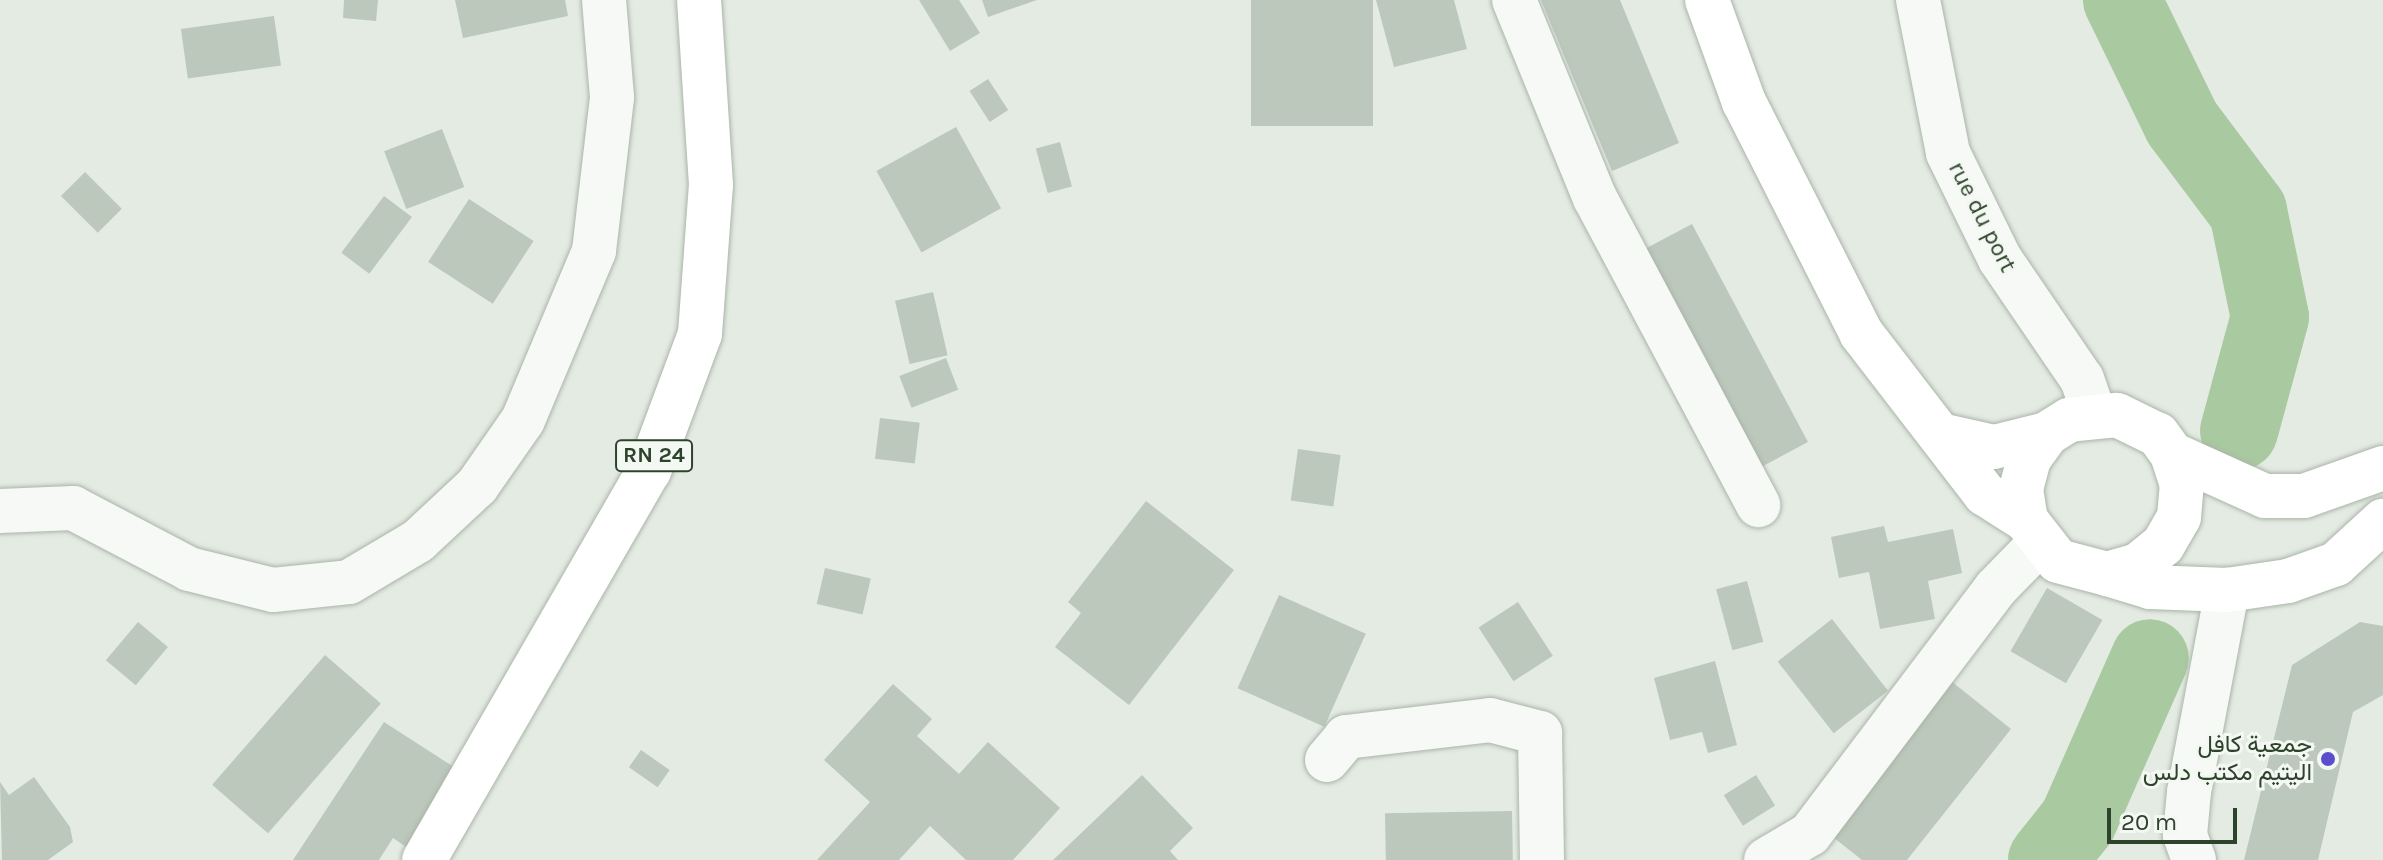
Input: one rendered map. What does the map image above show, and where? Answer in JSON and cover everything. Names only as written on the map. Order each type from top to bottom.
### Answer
[{"type":"main road","name":"RN 24","points":[[424,860],[649,471],[700,334],[711,185],[699,0]]},
{"type":"main road","points":[[1707,0],[1744,102],[1861,333],[1985,494],[2081,572],[2107,574],[2150,587],[2227,590],[2288,581],[2336,564],[2383,521]]},
{"type":"main road","points":[[1940,435],[1994,447],[2047,434],[2094,414],[2139,422],[2172,454],[2265,496],[2304,496],[2383,468]]},
{"type":"main road","points":[[2032,532],[2025,474],[2047,434]]},
{"type":"main road","points":[[2107,574],[2138,565],[2169,536],[2179,517],[2182,485],[2172,454]]},
{"type":"street","points":[[0,511],[73,508],[189,569],[273,590],[349,582],[418,541],[477,486],[523,420],[594,251],[612,97],[604,0]]},
{"type":"street","points":[[1514,0],[1595,198],[1758,505]]},
{"type":"street","name":"rue du port","points":[[1918,0],[1948,153],[2000,259],[2082,379],[2094,414]]},
{"type":"street","points":[[1766,860],[1810,834],[1996,588],[2032,532]]},
{"type":"street","points":[[2194,860],[2185,835],[2189,792],[2227,590]]},
{"type":"street","points":[[1327,760],[1346,737],[1490,720],[1540,733],[1542,860]]},
{"type":"building","points":[[344,0],[378,0],[376,21],[343,18]]},
{"type":"building","points":[[455,0],[565,0],[568,16],[463,38]]},
{"type":"building","points":[[919,0],[959,0],[980,33],[950,51]]},
{"type":"building","points":[[982,0],[1037,0],[988,17]]},
{"type":"building","points":[[1251,0],[1373,0],[1373,126],[1251,126]]},
{"type":"building","points":[[1376,0],[1454,0],[1467,49],[1394,67]]},
{"type":"building","points":[[1541,0],[1620,0],[1679,143],[1612,171]]},
{"type":"building","points":[[274,16],[281,66],[188,79],[181,29]]},
{"type":"building","points":[[988,79],[1008,110],[990,122],[970,91]]},
{"type":"building","points":[[956,127],[1001,208],[921,252],[876,171]]},
{"type":"building","points":[[442,129],[464,187],[406,209],[384,151]]},
{"type":"building","points":[[1060,142],[1072,186],[1048,193],[1036,148]]},
{"type":"building","points":[[85,172],[122,209],[98,233],[61,196]]},
{"type":"building","points":[[384,196],[412,217],[369,274],[341,253]]},
{"type":"building","points":[[469,199],[534,241],[493,304],[428,262]]},
{"type":"building","points":[[1692,224],[1808,442],[1759,468],[1643,250]]},
{"type":"building","points":[[933,292],[948,355],[910,364],[895,301]]},
{"type":"building","points":[[946,358],[958,390],[912,408],[899,376]]},
{"type":"building","points":[[880,418],[920,423],[915,464],[875,459]]},
{"type":"building","points":[[1298,449],[1341,455],[1333,506],[1291,500]]},
{"type":"building","points":[[1146,501],[1234,570],[1129,705],[1055,647],[1081,613],[1068,602]]},
{"type":"building","points":[[1884,526],[1888,542],[1953,529],[1962,573],[1928,581],[1935,619],[1880,629],[1869,572],[1839,578],[1831,537]]},
{"type":"building","points":[[825,568],[871,579],[862,615],[817,604]]},
{"type":"building","points":[[1747,581],[1763,642],[1732,650],[1716,589]]},
{"type":"building","points":[[2047,588],[2102,620],[2066,683],[2010,651]]},
{"type":"building","points":[[1279,595],[1366,634],[1324,727],[1238,688]]},
{"type":"building","points":[[1518,602],[1553,656],[1513,681],[1479,628]]},
{"type":"building","points":[[1832,619],[1888,691],[1834,733],[1778,661]]},
{"type":"building","points":[[138,622],[168,647],[136,685],[106,660]]},
{"type":"building","points":[[2360,622],[2383,626],[2383,695],[2353,712],[2318,860],[2244,860],[2292,665]]},
{"type":"building","points":[[325,655],[381,704],[268,833],[212,785]]},
{"type":"building","points":[[1715,661],[1737,745],[1708,753],[1702,732],[1670,740],[1654,678]]},
{"type":"building","points":[[1941,673],[2011,729],[1907,860],[1862,860],[1819,826]]},
{"type":"building","points":[[893,684],[932,719],[917,736],[959,774],[988,742],[1060,808],[1013,860],[966,860],[930,826],[899,860],[817,860],[870,802],[824,760]]},
{"type":"building","points":[[384,722],[460,771],[409,849],[393,838],[379,860],[293,860]]},
{"type":"building","points":[[641,750],[670,770],[658,787],[629,767]]},
{"type":"building","points":[[1142,775],[1193,828],[1170,851],[1178,860],[1053,860]]},
{"type":"building","points":[[1756,775],[1775,806],[1743,826],[1724,795]]},
{"type":"building","points":[[34,777],[70,827],[73,842],[48,860],[2,860],[0,782],[9,795]]},
{"type":"building","points":[[1512,811],[1513,860],[1386,860],[1385,813]]},
{"type":"waterway","points":[[2122,0],[2182,123],[2248,211],[2270,317],[2239,431]]},
{"type":"waterway","points":[[2047,860],[2078,821],[2150,658]]},
{"type":"place","name":"جمعية كافل اليتيم مكتب دلس","points":[[2328,759]]}]
